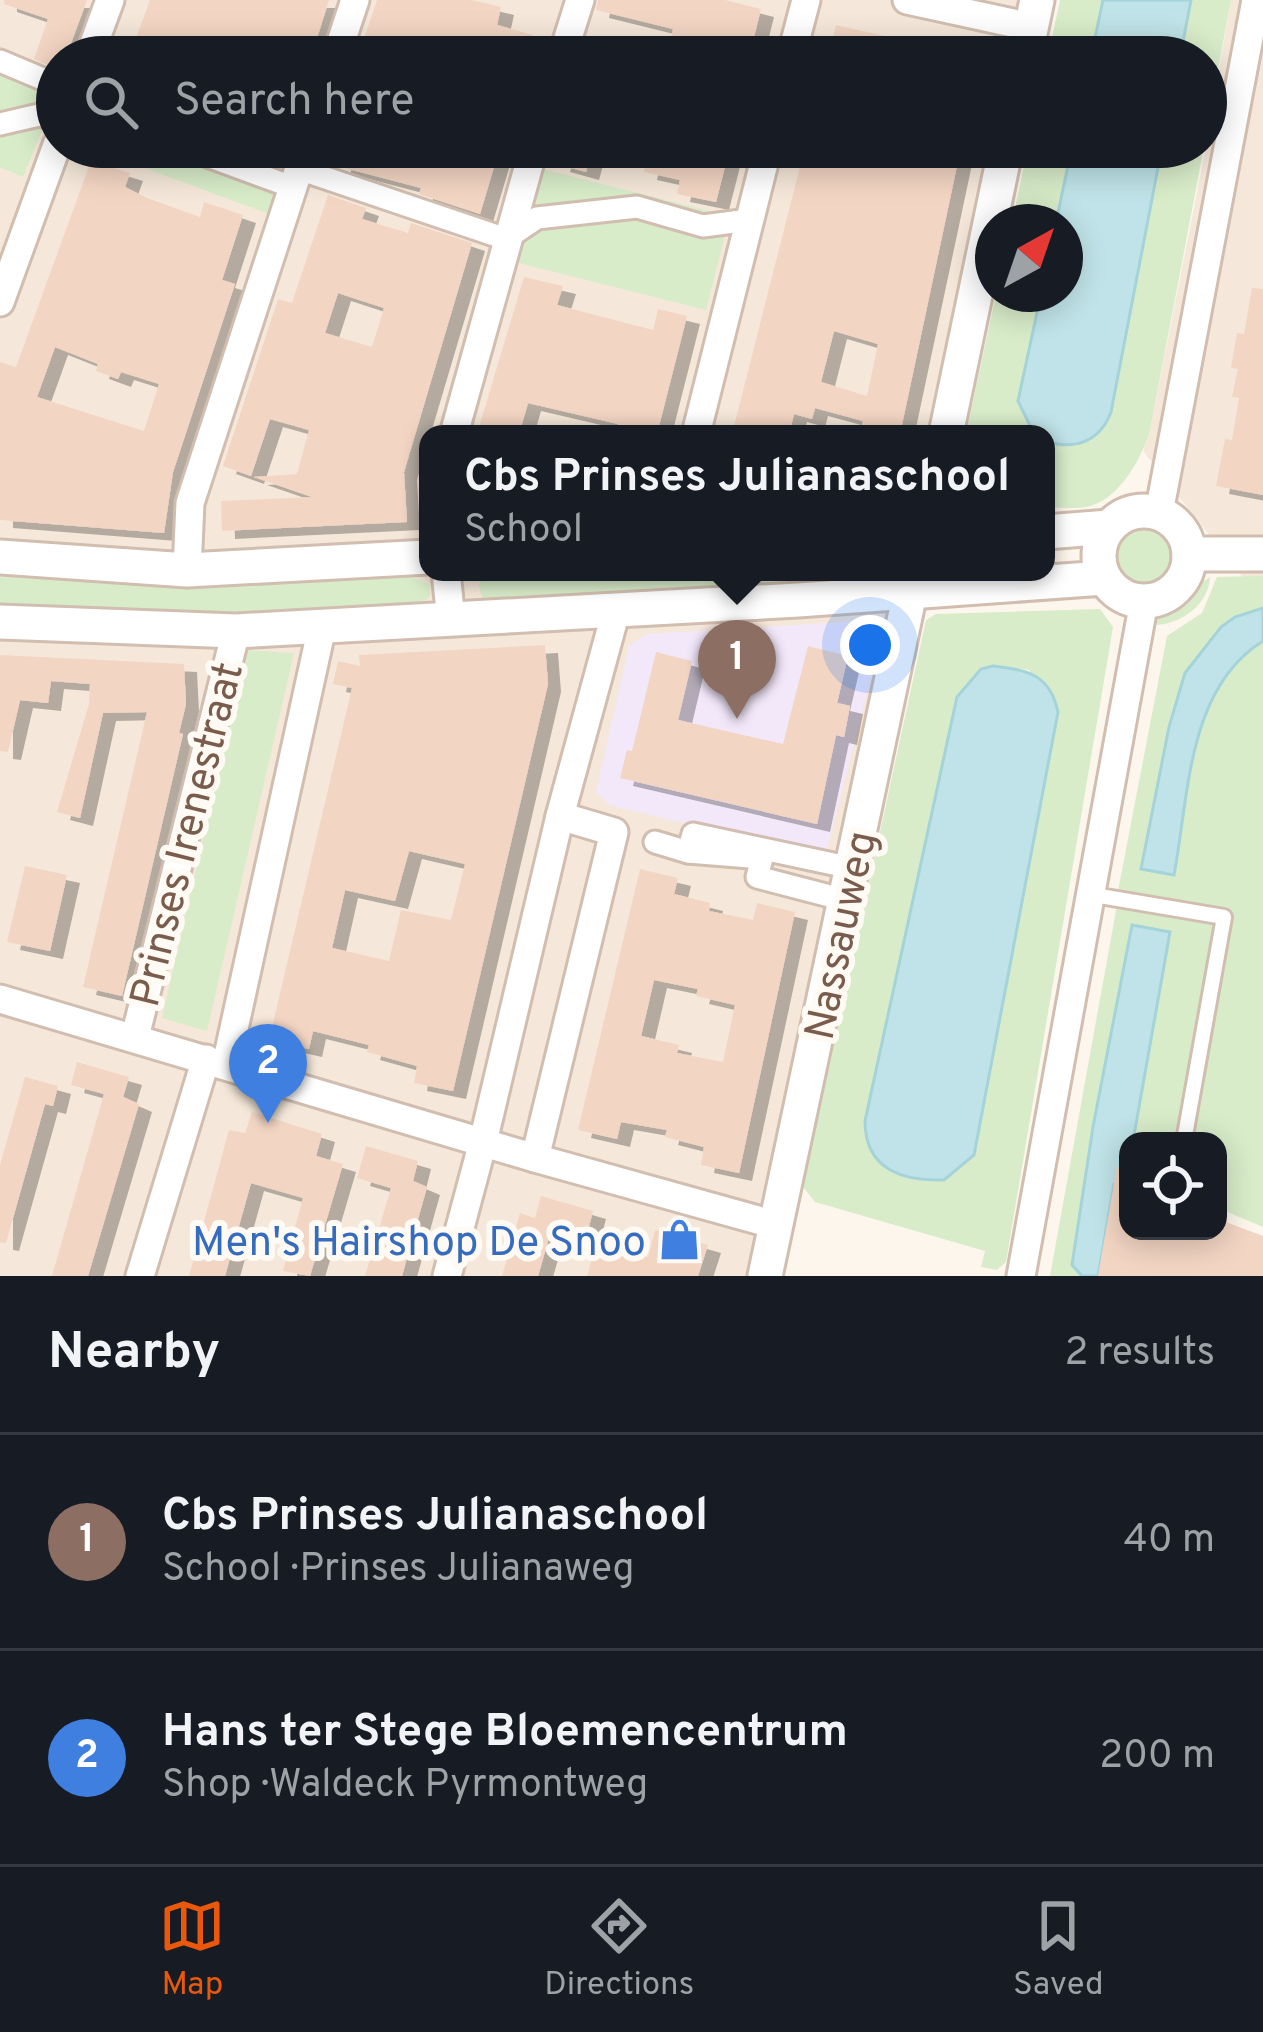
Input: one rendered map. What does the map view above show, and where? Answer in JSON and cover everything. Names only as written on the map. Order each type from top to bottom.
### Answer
[{"type":"street","points":[[97,36],[110,0]]},
{"type":"street","points":[[343,36],[355,0]]},
{"type":"street","points":[[569,36],[580,0]]},
{"type":"street","points":[[797,36],[806,0]]},
{"type":"street","points":[[907,0],[1031,28]]},
{"type":"street","points":[[1227,153],[1256,0]]},
{"type":"street","points":[[0,61],[36,76]]},
{"type":"street","points":[[0,124],[36,116]]},
{"type":"street","points":[[0,302],[49,168]]},
{"type":"street","points":[[187,570],[190,502],[299,168],[506,238]]},
{"type":"street","points":[[456,425],[528,168]]},
{"type":"street","points":[[699,425],[763,168]]},
{"type":"street","points":[[948,425],[1002,168]]},
{"type":"street","points":[[1159,513],[1224,168]]},
{"type":"street","points":[[506,238],[537,218],[637,207],[703,226],[749,220]]},
{"type":"street","points":[[1055,531],[1109,526],[1128,513],[1159,513],[1183,533],[1189,554],[1177,587],[1144,601],[1125,597],[1104,578],[1099,551],[1109,526]]},
{"type":"street","points":[[1189,554],[1263,554]]},
{"type":"street","points":[[0,557],[187,570],[419,557]]},
{"type":"street","points":[[0,622],[236,631],[1104,578]]},
{"type":"street","points":[[447,581],[451,620]]},
{"type":"street","name":"Nassauweg","points":[[765,1276],[910,592]]},
{"type":"street","points":[[1021,1276],[1144,601]]},
{"type":"street","points":[[447,1276],[616,611]]},
{"type":"street","name":"Prinses Irenestraat","points":[[140,1276],[216,1062],[322,626]]},
{"type":"street","name":"Prinses Irenestraat","points":[[135,1037],[236,631]]},
{"type":"street","points":[[535,1158],[614,832],[560,817]]},
{"type":"street","points":[[655,842],[688,852],[763,854],[849,884]]},
{"type":"street","points":[[763,854],[757,878],[849,884]]},
{"type":"street","points":[[0,999],[776,1226]]},
{"type":"lane","points":[[1088,894],[1224,917],[1186,1132]]},
{"type":"shaded area","points":[[0,0],[1050,0],[1042,36],[36,36],[36,168],[1012,168],[1004,204],[975,204],[975,312],[980,312],[955,425],[419,425],[419,581],[921,581],[758,1276],[0,1276]]},
{"type":"shaded area","points":[[1231,0],[1263,0],[1263,603],[1143,451],[1202,168],[1227,168],[1225,36]]},
{"type":"shaded area","points":[[863,621],[881,638],[825,857],[609,805],[596,792],[629,646],[646,634]]},
{"type":"green space","points":[[1060,0],[1103,0],[1095,36],[1052,36]]},
{"type":"green space","points":[[1191,0],[1231,0],[1224,36],[1184,36]]},
{"type":"green space","points":[[0,67],[36,84],[36,145],[23,177],[0,167]]},
{"type":"green space","points":[[145,168],[285,168],[269,214]]},
{"type":"green space","points":[[534,168],[730,216],[706,310],[507,260]]},
{"type":"green space","points":[[1024,168],[1068,168],[1060,204],[1016,204]]},
{"type":"green space","points":[[1158,168],[1200,168],[1149,435],[1133,469],[1108,497],[1086,507],[1055,508],[1055,442],[1067,444],[1093,436],[1111,412]]},
{"type":"green space","points":[[992,312],[1037,312],[1018,401],[1030,425],[968,425]]},
{"type":"green space","points":[[1144,525],[1166,534],[1175,556],[1166,578],[1144,587],[1122,578],[1113,556],[1122,534]]},
{"type":"green space","points":[[1263,576],[1263,608],[1235,617],[1185,673],[1169,727],[1174,874],[1189,778],[1206,715],[1238,662],[1263,641],[1263,1227],[1227,1212],[1227,1132],[1135,1132],[1170,932],[1133,925],[1093,1127],[1072,1265],[1082,1276],[1050,1276],[1117,905],[1189,918],[1190,907],[1118,891],[1167,636],[1202,613],[1217,577]]},
{"type":"green space","points":[[0,577],[177,585],[411,577],[430,585],[430,596],[417,608],[177,621],[0,613]]},
{"type":"green space","points":[[1210,577],[1204,596],[1191,612],[1152,625],[1159,614]]},
{"type":"green space","points":[[480,581],[905,581],[484,606]]},
{"type":"green space","points":[[1100,609],[1113,627],[1006,1262],[997,1270],[981,1267],[985,1251],[815,1202],[803,1187],[926,620],[936,614]],"holes":[[[981,669],[1029,670],[1058,712],[974,1155],[944,1180]]]},
{"type":"green space","points":[[246,650],[294,653],[207,1031],[162,1018]]},
{"type":"water","points":[[1103,0],[1191,0],[1184,36],[1095,36]]},
{"type":"water","points":[[1068,168],[1158,168],[1106,422],[1085,441],[1055,443],[1055,425],[1030,425],[1018,401],[1037,312],[1083,312],[1083,204],[1060,204]]},
{"type":"water","points":[[1263,608],[1263,641],[1238,661],[1205,715],[1174,875],[1141,869],[1169,727],[1185,673],[1221,627]]},
{"type":"water","points":[[993,666],[1035,676],[1049,689],[1058,712],[974,1155],[944,1180],[914,1178],[879,1161],[867,1138],[865,1121],[957,697],[981,669]]},
{"type":"water","points":[[1132,925],[1170,932],[1135,1132],[1119,1132],[1119,1184],[1114,1184],[1098,1276],[1082,1276],[1072,1265]]},
{"type":"building","points":[[4,0],[87,0],[74,36],[42,36],[48,19],[4,4]]},
{"type":"building","points":[[150,0],[329,0],[318,36],[137,36]]},
{"type":"building","points":[[377,0],[472,0],[501,7],[497,25],[533,35],[533,36],[365,36]]},
{"type":"building","points":[[598,0],[725,0],[761,9],[754,36],[672,36],[673,29],[596,10]]},
{"type":"building","points":[[836,25],[885,36],[833,36]]},
{"type":"building","points":[[88,168],[130,173],[125,187],[200,217],[204,202],[243,215],[222,280],[235,284],[173,472],[164,533],[0,520],[0,362],[16,367]],"holes":[[[55,347],[98,364],[96,371],[118,379],[121,372],[159,384],[144,431],[37,397]]]},
{"type":"building","points":[[345,168],[494,168],[480,214],[419,194],[421,188]]},
{"type":"building","points":[[645,168],[725,168],[716,202],[677,194],[680,180],[644,172]]},
{"type":"building","points":[[800,168],[957,168],[902,425],[862,425],[863,421],[815,408],[812,419],[794,414],[791,425],[734,425]],"holes":[[[834,331],[878,344],[867,396],[821,382]]]},
{"type":"building","points":[[328,195],[366,208],[362,219],[408,233],[411,223],[472,243],[404,472],[407,522],[222,531],[221,501],[312,497],[254,477],[297,474],[309,430],[270,419],[251,476],[223,466],[278,299],[292,303]],"holes":[[[338,293],[384,308],[372,347],[325,333]]]},
{"type":"building","points":[[524,277],[563,286],[557,305],[653,330],[658,309],[687,316],[659,425],[618,425],[528,403],[522,425],[480,425]]},
{"type":"building","points":[[1252,288],[1263,289],[1263,495],[1216,486],[1225,439],[1232,440],[1239,398],[1232,397],[1238,369],[1231,368],[1237,333],[1244,334]]},
{"type":"building","points":[[545,645],[548,684],[453,1091],[414,1083],[417,1066],[367,1052],[369,1045],[313,1031],[309,1049],[269,1040],[352,688],[333,684],[338,661],[360,666],[359,655]],"holes":[[[409,851],[465,864],[451,920],[401,910],[389,961],[332,948],[345,890],[395,901]]]},
{"type":"building","points":[[808,646],[848,656],[837,703],[850,706],[844,737],[836,735],[817,824],[620,778],[627,750],[632,751],[656,652],[692,661],[678,720],[783,744]]},
{"type":"building","points":[[0,655],[184,664],[186,704],[179,733],[183,734],[122,996],[83,987],[147,712],[103,713],[80,818],[57,812],[89,704],[90,684],[51,681],[48,703],[20,700],[8,752],[0,751]]},
{"type":"building","points":[[25,866],[67,875],[50,951],[7,942]]},
{"type":"building","points":[[640,869],[678,878],[674,894],[710,903],[709,911],[753,920],[757,903],[795,912],[739,1173],[701,1165],[704,1147],[665,1137],[667,1130],[621,1122],[617,1139],[578,1130]],"holes":[[[654,980],[698,989],[696,996],[735,1005],[723,1062],[677,1053],[679,1045],[641,1036]]]},
{"type":"building","points":[[77,1062],[129,1077],[123,1097],[139,1104],[88,1276],[52,1276],[104,1094],[71,1085]]},
{"type":"building","points":[[25,1077],[58,1086],[53,1106],[45,1104],[6,1243],[0,1242],[0,1165]]},
{"type":"building","points":[[252,1112],[322,1134],[316,1156],[343,1164],[310,1276],[283,1271],[303,1198],[251,1183],[225,1276],[189,1276],[229,1130],[245,1133]]},
{"type":"building","points":[[366,1146],[418,1161],[413,1181],[427,1187],[402,1276],[365,1276],[391,1188],[357,1178]]},
{"type":"building","points":[[1117,1167],[1119,1240],[1227,1240],[1227,1222],[1263,1236],[1263,1276],[1098,1276]]},
{"type":"building","points":[[541,1196],[593,1211],[587,1234],[553,1224],[538,1276],[502,1276],[520,1213],[535,1218]]},
{"type":"building","points":[[655,1230],[708,1245],[698,1276],[587,1276],[597,1242],[648,1257]]},
{"type":"place","name":"Cbs Prinses Julianaschool","points":[[737,719]]},
{"type":"place","name":"Hans ter Stege Bloemencentrum","points":[[268,1123]]},
{"type":"place","name":"Men's Hairshop De Snoo","points":[[680,1240]]}]
